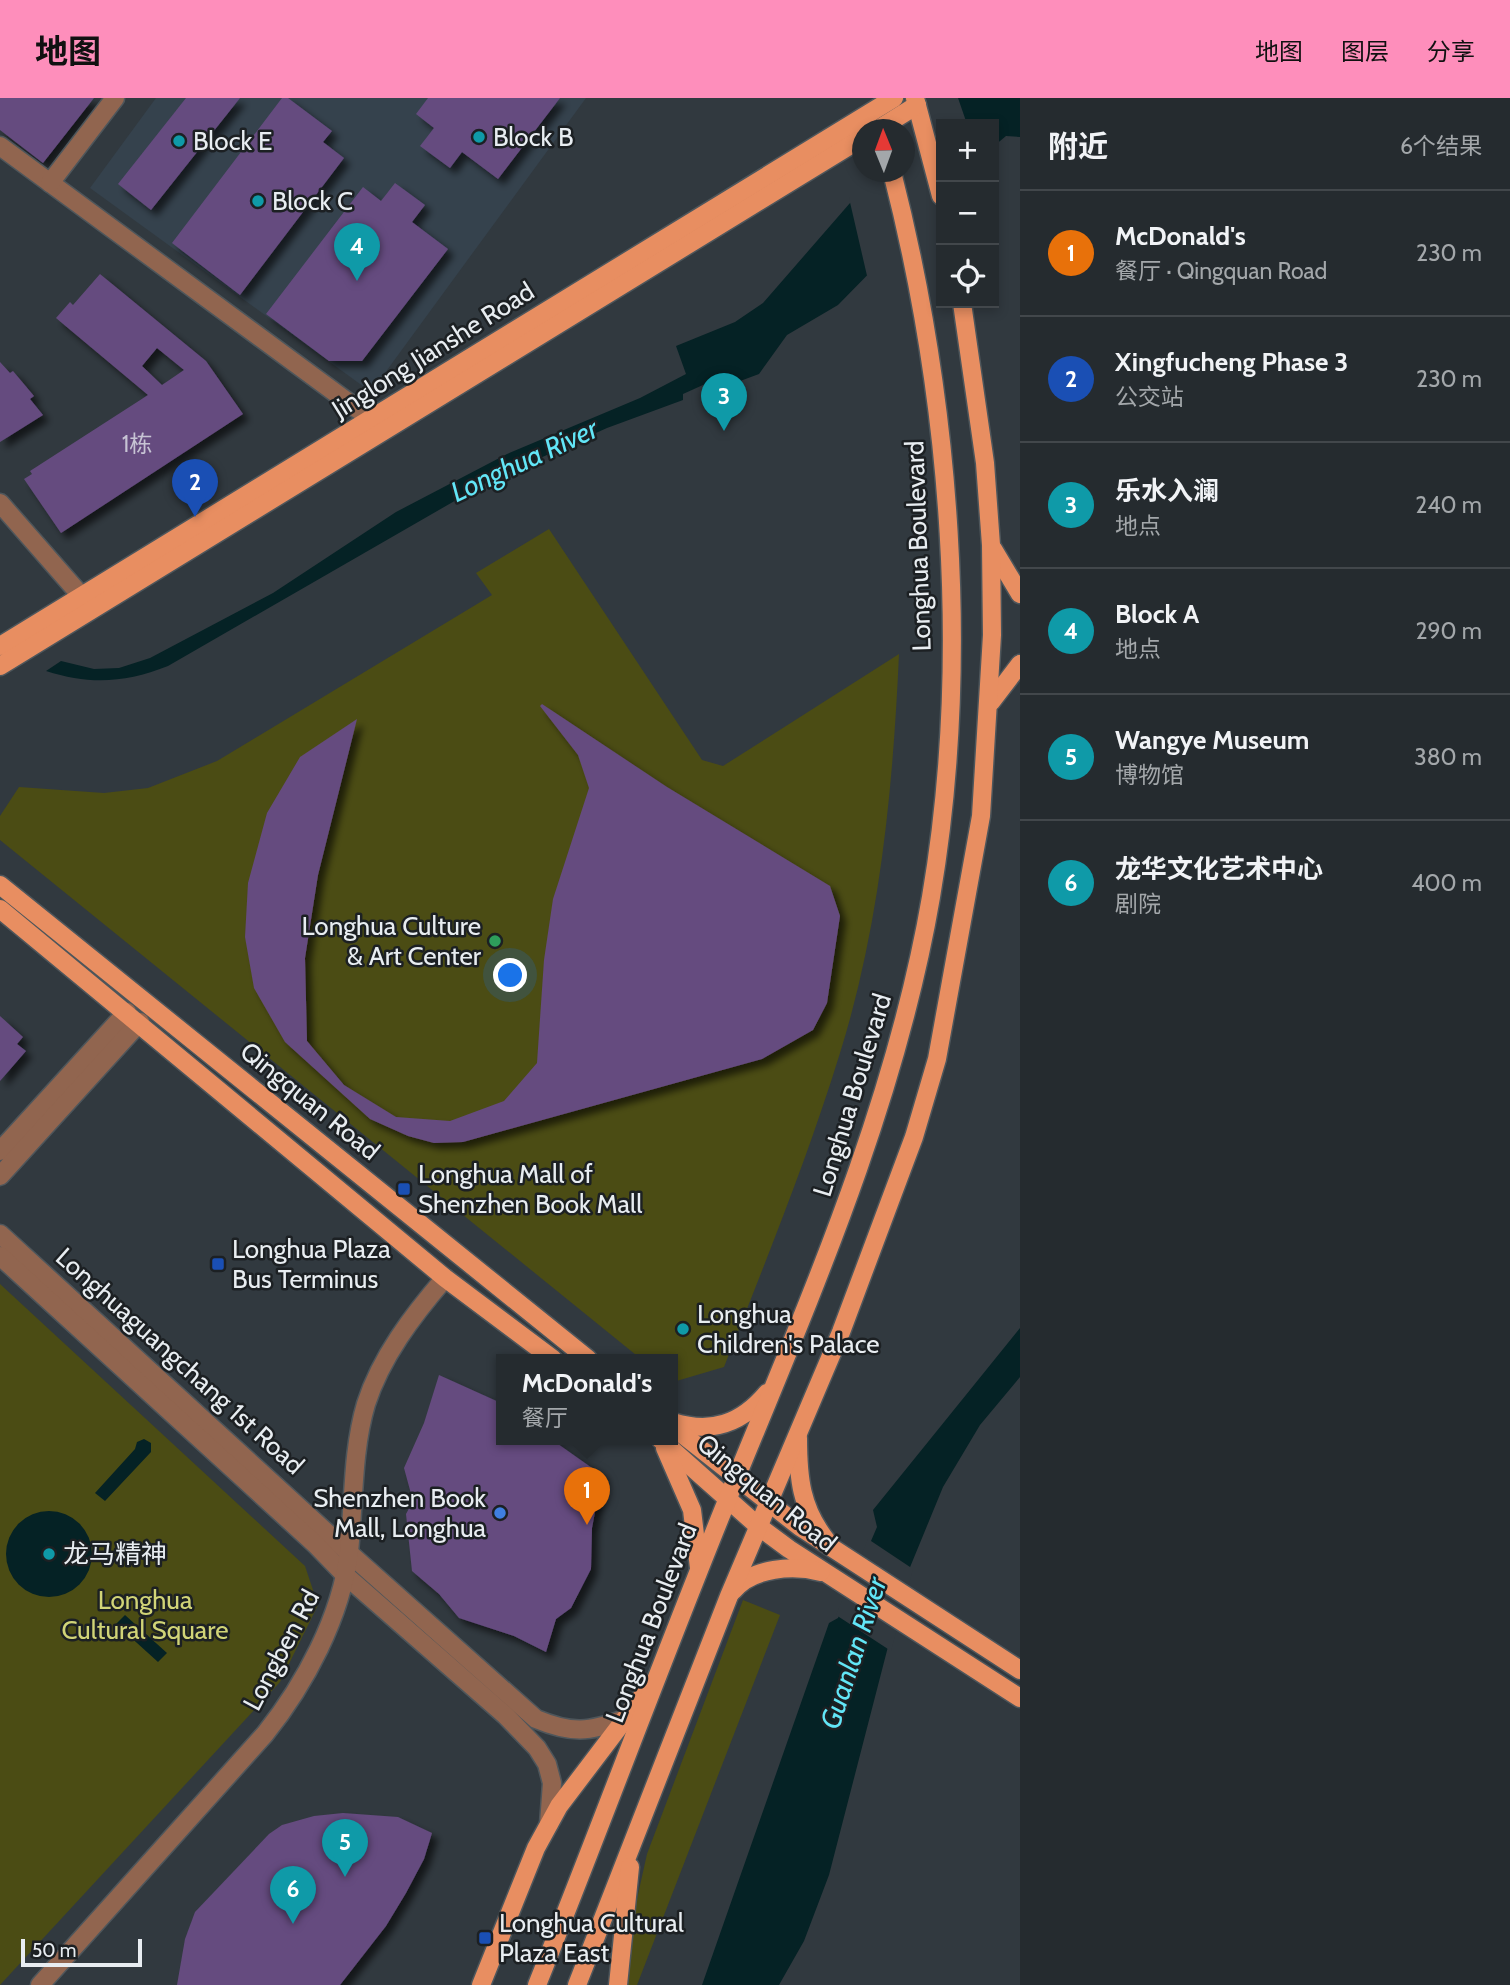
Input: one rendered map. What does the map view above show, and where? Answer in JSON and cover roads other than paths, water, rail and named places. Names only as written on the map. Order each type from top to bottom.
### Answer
[{"type":"main road","name":"Jinglong Jianshe Road","points":[[876,119],[894,98]]},
{"type":"main road","name":"Jinglong Jianshe Road","points":[[876,119],[916,101]]},
{"type":"main road","points":[[916,101],[937,182]]},
{"type":"main road","name":"Jinglong Jianshe Road","points":[[0,666],[88,603],[371,419],[852,133]]},
{"type":"main road","name":"Jinglong Jianshe Road","points":[[0,646],[88,603],[852,145]]},
{"type":"main road","name":"Longhua Boulevard","points":[[537,1985],[852,1189],[883,1095],[915,977],[940,842],[949,726],[949,571],[944,474],[930,346],[894,182]]},
{"type":"main road","points":[[577,1985],[729,1596],[890,1203],[937,1059],[981,816],[989,705],[991,545],[985,464],[963,308]]},
{"type":"main road","points":[[991,545],[1020,594]]},
{"type":"main road","points":[[989,705],[1020,664]]},
{"type":"main road","name":"Qingquan Road","points":[[0,885],[582,1354]]},
{"type":"main road","name":"Qingquan Road","points":[[0,909],[444,1278],[546,1354]]},
{"type":"main road","points":[[678,1426],[721,1427],[741,1417],[774,1385]]},
{"type":"main road","name":"Qingquan Road","points":[[678,1429],[767,1505],[1020,1670]]},
{"type":"main road","points":[[798,1431],[803,1499],[813,1524],[834,1551]]},
{"type":"main road","points":[[663,1445],[675,1465],[692,1510],[699,1572]]},
{"type":"main road","name":"Qingquan Road","points":[[667,1445],[758,1526],[824,1573],[1020,1698]]},
{"type":"main road","points":[[729,1596],[747,1579],[770,1571],[804,1570],[824,1573]]},
{"type":"main road","points":[[481,1985],[536,1848],[559,1806],[657,1678]]},
{"type":"main road","points":[[618,1985],[633,1844]]},
{"type":"street","points":[[50,183],[115,98]]},
{"type":"street","points":[[0,146],[371,419]]},
{"type":"street","points":[[0,503],[88,603]]},
{"type":"street","points":[[0,1151],[133,1017]]},
{"type":"street","points":[[0,1176],[133,1017]]},
{"type":"street","name":"Longhuaguangchang 1st Road","points":[[0,1234],[349,1553],[536,1719],[556,1727],[580,1731],[625,1719]]},
{"type":"street","name":"Longhuaguangchang 1st Road","points":[[0,1255],[315,1544],[345,1575],[505,1715],[537,1748],[547,1764],[552,1783],[549,1825]]},
{"type":"street","name":"Longben Rd","points":[[40,1985],[278,1718],[296,1689],[334,1612],[345,1575],[359,1443],[366,1406],[390,1352],[444,1278]]},
{"type":"water","name":"Longhua River","points":[[942,98],[1020,98],[1020,137],[1006,136],[999,142],[999,119],[936,119],[936,205],[838,305],[787,335],[759,374],[724,387],[714,380],[683,394],[683,400],[607,428],[491,480],[168,666],[137,676],[107,680],[78,679],[46,671],[61,661],[94,669],[119,668],[150,658],[273,593],[396,512],[507,454],[640,398],[686,374],[676,346],[735,322],[763,303],[868,182],[915,182],[915,151]]},
{"type":"water","name":"Guanlan River","points":[[1020,1328],[1020,1377],[980,1425],[943,1487],[906,1577],[829,1875],[804,1941],[779,1985],[702,1985],[829,1623],[838,1618],[877,1527],[873,1510]]},
{"type":"water","points":[[144,1439],[151,1443],[151,1452],[105,1501],[95,1493],[135,1449],[137,1442]]},
{"type":"water","points":[[49,1511],[73,1518],[85,1530],[92,1554],[85,1578],[73,1590],[49,1597],[25,1590],[13,1578],[6,1554],[13,1530],[25,1518]]},
{"type":"water","points":[[125,1615],[167,1653],[158,1662],[116,1624]]},
{"type":"place","name":"Block B","points":[[479,137]]},
{"type":"place","name":"Block E","points":[[179,141]]},
{"type":"place","name":"Block C","points":[[258,201]]},
{"type":"place","name":"Block A","points":[[357,281]]},
{"type":"place","name":"乐水入澜","points":[[724,431]]},
{"type":"place","name":"Xingfucheng Phase 3","points":[[195,517]]},
{"type":"place","name":"Longhua Culture & Art Center","points":[[495,941]]},
{"type":"place","name":"Longhua Mall of Shenzhen Book Mall","points":[[404,1189]]},
{"type":"place","name":"Longhua Plaza Bus Terminus","points":[[218,1264]]},
{"type":"place","name":"Longhua Children's Palace","points":[[683,1329]]},
{"type":"place","name":"Shenzhen Book Mall, Longhua","points":[[500,1513]]},
{"type":"place","name":"McDonald's","points":[[587,1525]]},
{"type":"place","name":"龙马精神","points":[[49,1554]]},
{"type":"place","name":"Wangye Museum","points":[[345,1877]]},
{"type":"place","name":"龙华文化艺术中心","points":[[293,1924]]},
{"type":"place","name":"Longhua Cultural Plaza East","points":[[485,1938]]},
{"type":"park label","name":"Longhua Cultural Square","points":[[145,1615]]}]
